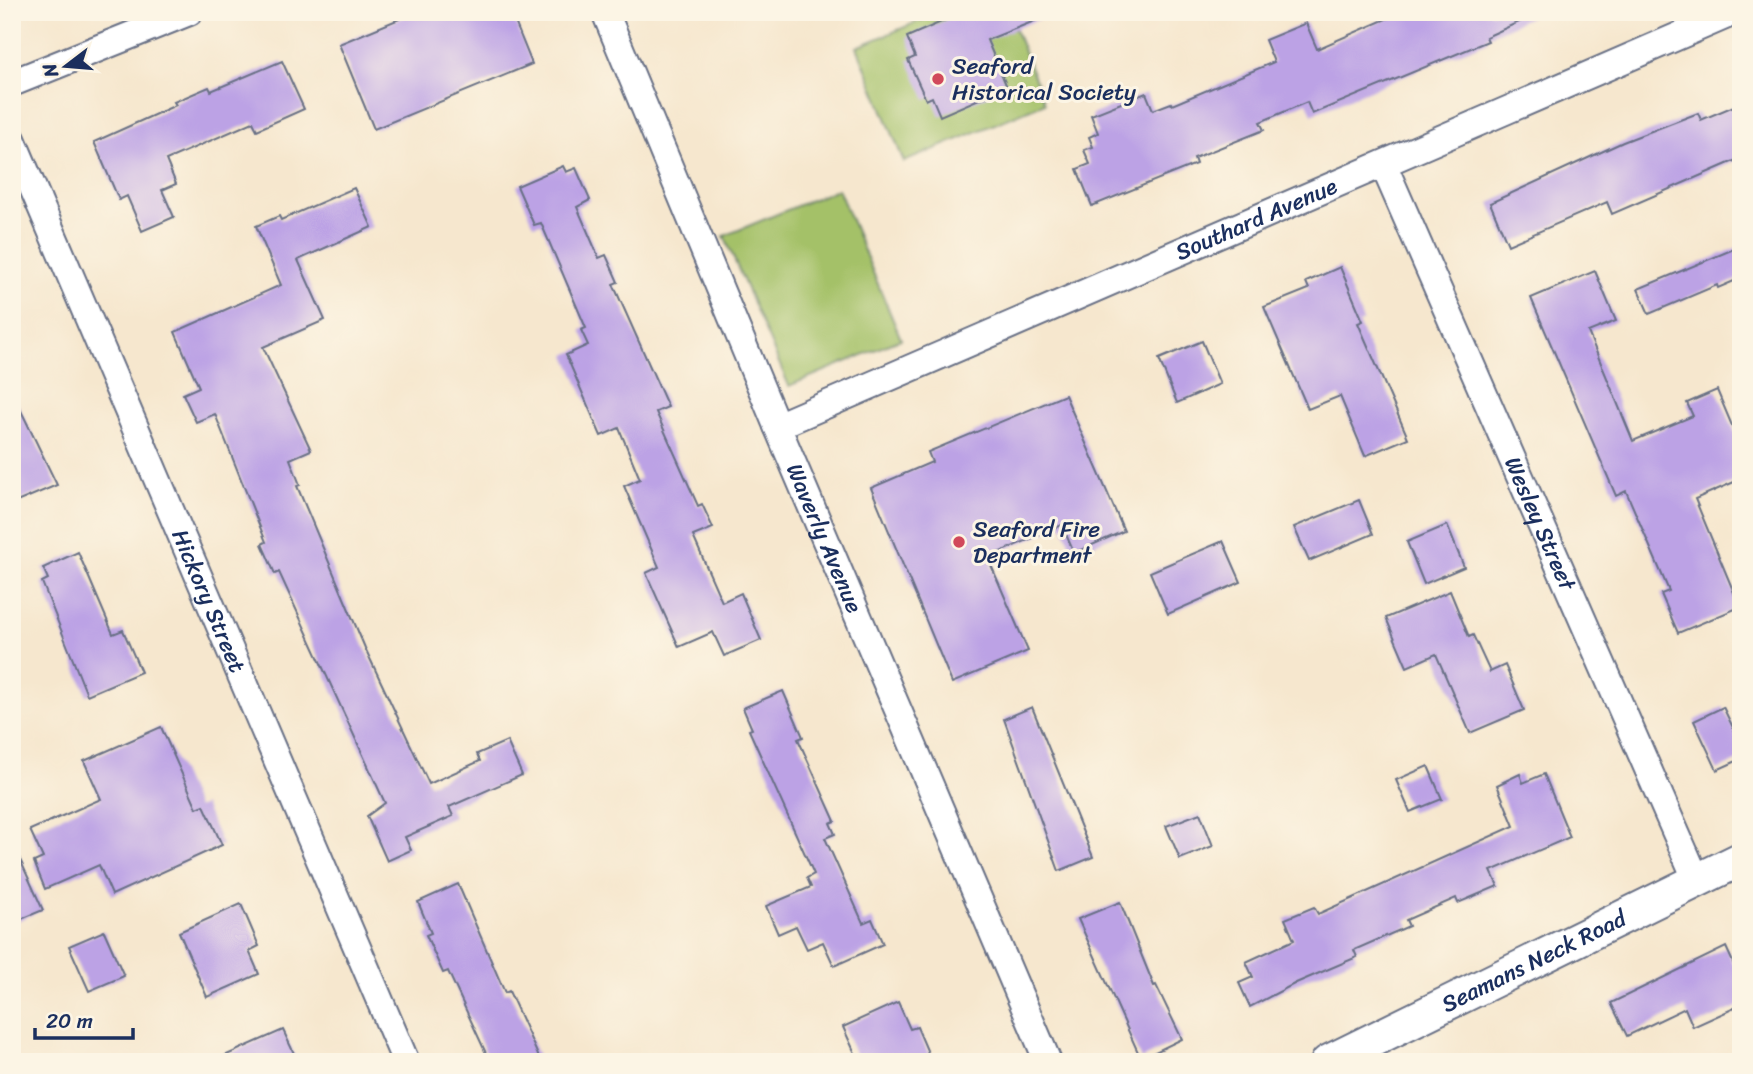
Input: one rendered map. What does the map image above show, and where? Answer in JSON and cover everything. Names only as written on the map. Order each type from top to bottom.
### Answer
[{"type":"street","points":[[12,83],[189,12]]},
{"type":"street","name":"Waverly Avenue","points":[[604,12],[1048,1062]]},
{"type":"street","name":"Southard Avenue","points":[[777,426],[1384,166],[1734,12]]},
{"type":"street","name":"Hickory Street","points":[[12,139],[406,1062]]},
{"type":"street","name":"Wesley Street","points":[[1384,166],[1697,881]]},
{"type":"street","name":"Seamans Neck Road","points":[[1328,1062],[1741,859]]},
{"type":"green space","points":[[941,12],[1008,12],[1045,103],[904,162],[857,47]]},
{"type":"green space","points":[[838,189],[901,339],[789,386],[724,236]]},
{"type":"building","points":[[416,12],[511,12],[532,64],[374,129],[339,44]]},
{"type":"building","points":[[964,12],[1052,14],[987,40],[1007,87],[940,116],[932,97],[926,100],[908,60],[915,57],[907,37]]},
{"type":"building","points":[[1402,12],[1541,12],[1486,37],[1488,41],[1312,114],[1307,102],[1260,122],[1264,130],[1194,158],[1196,164],[1092,206],[1077,169],[1090,164],[1084,150],[1093,147],[1089,137],[1098,133],[1091,115],[1146,93],[1153,110],[1171,103],[1172,105],[1274,62],[1265,40],[1306,23],[1317,49]]},
{"type":"building","points":[[282,61],[304,109],[257,130],[253,122],[166,160],[176,184],[162,190],[174,217],[142,231],[127,196],[119,200],[94,142],[176,105],[174,102],[209,87],[211,91]]},
{"type":"building","points":[[1741,103],[1741,158],[1612,214],[1607,202],[1508,245],[1490,203],[1623,142],[1698,113],[1701,120]]},
{"type":"building","points":[[563,166],[566,172],[576,168],[590,200],[577,207],[599,258],[606,255],[618,282],[613,284],[668,407],[656,412],[698,506],[702,504],[713,528],[693,536],[722,602],[741,593],[761,640],[724,656],[713,632],[679,647],[646,573],[659,567],[624,486],[640,479],[619,428],[601,436],[566,355],[588,345],[581,330],[586,328],[541,223],[534,225],[517,186]]},
{"type":"building","points":[[354,188],[372,227],[298,260],[325,320],[263,347],[311,450],[290,459],[300,485],[297,486],[365,648],[429,784],[480,761],[477,754],[507,741],[522,775],[449,807],[453,816],[405,837],[411,850],[387,861],[367,816],[385,803],[279,572],[275,574],[262,544],[266,542],[215,414],[196,422],[183,394],[199,387],[175,332],[281,285],[256,226],[279,216],[281,220]]},
{"type":"building","points":[[1741,246],[1741,278],[1718,288],[1717,285],[1649,314],[1638,289]]},
{"type":"building","points":[[1340,267],[1363,321],[1358,323],[1408,438],[1365,456],[1340,396],[1308,409],[1264,307],[1309,289],[1306,282]]},
{"type":"building","points":[[1595,271],[1616,321],[1588,332],[1633,441],[1693,416],[1687,403],[1717,390],[1741,447],[1741,479],[1695,499],[1740,607],[1678,633],[1661,594],[1669,591],[1626,491],[1616,496],[1531,298]]},
{"type":"building","points":[[1202,341],[1220,384],[1177,403],[1159,359]]},
{"type":"building","points":[[12,392],[57,485],[12,504]]},
{"type":"building","name":"Seaford Fire Department","points":[[1065,395],[1124,531],[1074,553],[1062,525],[998,553],[1001,561],[991,565],[1028,651],[952,683],[871,488],[932,462],[928,452]]},
{"type":"building","points":[[1359,500],[1373,534],[1309,561],[1294,527]]},
{"type":"building","points":[[1447,525],[1464,567],[1424,584],[1407,542]]},
{"type":"building","points":[[1223,541],[1241,582],[1168,614],[1150,572]]},
{"type":"building","points":[[78,552],[113,634],[123,630],[141,672],[87,695],[42,582],[48,579],[43,568]]},
{"type":"building","points":[[1450,591],[1469,637],[1473,635],[1490,672],[1505,665],[1524,710],[1470,733],[1436,654],[1407,667],[1386,618]]},
{"type":"building","points":[[783,691],[803,737],[798,739],[835,821],[830,823],[835,834],[825,838],[863,923],[872,919],[883,944],[834,966],[823,942],[807,949],[796,926],[778,934],[766,906],[811,887],[807,878],[814,874],[749,730],[752,729],[743,708]]},
{"type":"building","points":[[1032,707],[1093,857],[1059,871],[1004,719]]},
{"type":"building","points":[[1723,707],[1741,744],[1741,759],[1717,770],[1694,721]]},
{"type":"building","points":[[161,727],[197,808],[204,805],[222,845],[112,895],[99,865],[45,889],[34,862],[43,858],[30,830],[101,799],[84,761]]},
{"type":"building","points":[[1428,766],[1442,799],[1410,812],[1396,780]]},
{"type":"building","points":[[1520,774],[1523,783],[1544,774],[1570,837],[1491,871],[1498,886],[1458,903],[1456,898],[1406,920],[1409,926],[1354,950],[1357,957],[1296,983],[1250,1007],[1239,983],[1253,977],[1246,962],[1294,940],[1285,919],[1314,907],[1318,914],[1514,826],[1497,785]]},
{"type":"building","points":[[1200,813],[1213,846],[1180,859],[1166,826]]},
{"type":"building","points":[[12,842],[43,910],[12,923]]},
{"type":"building","points":[[458,884],[505,993],[509,991],[541,1062],[490,1062],[448,971],[443,973],[426,935],[431,933],[418,902]]},
{"type":"building","points":[[1120,902],[1154,986],[1156,985],[1182,1039],[1141,1059],[1078,919]]},
{"type":"building","points":[[241,904],[259,946],[249,951],[259,974],[207,997],[179,932]]},
{"type":"building","points":[[104,931],[124,976],[89,991],[69,946]]},
{"type":"building","points":[[1726,947],[1741,980],[1741,1005],[1693,1027],[1685,1008],[1627,1036],[1611,1003]]},
{"type":"building","points":[[898,1002],[910,1029],[917,1027],[932,1062],[859,1062],[843,1027]]},
{"type":"building","points":[[283,1030],[298,1062],[211,1062]]},
{"type":"place","name":"Seaford Historical Society","points":[[938,79]]},
{"type":"place","name":"Seaford Fire Department","points":[[959,542]]}]
